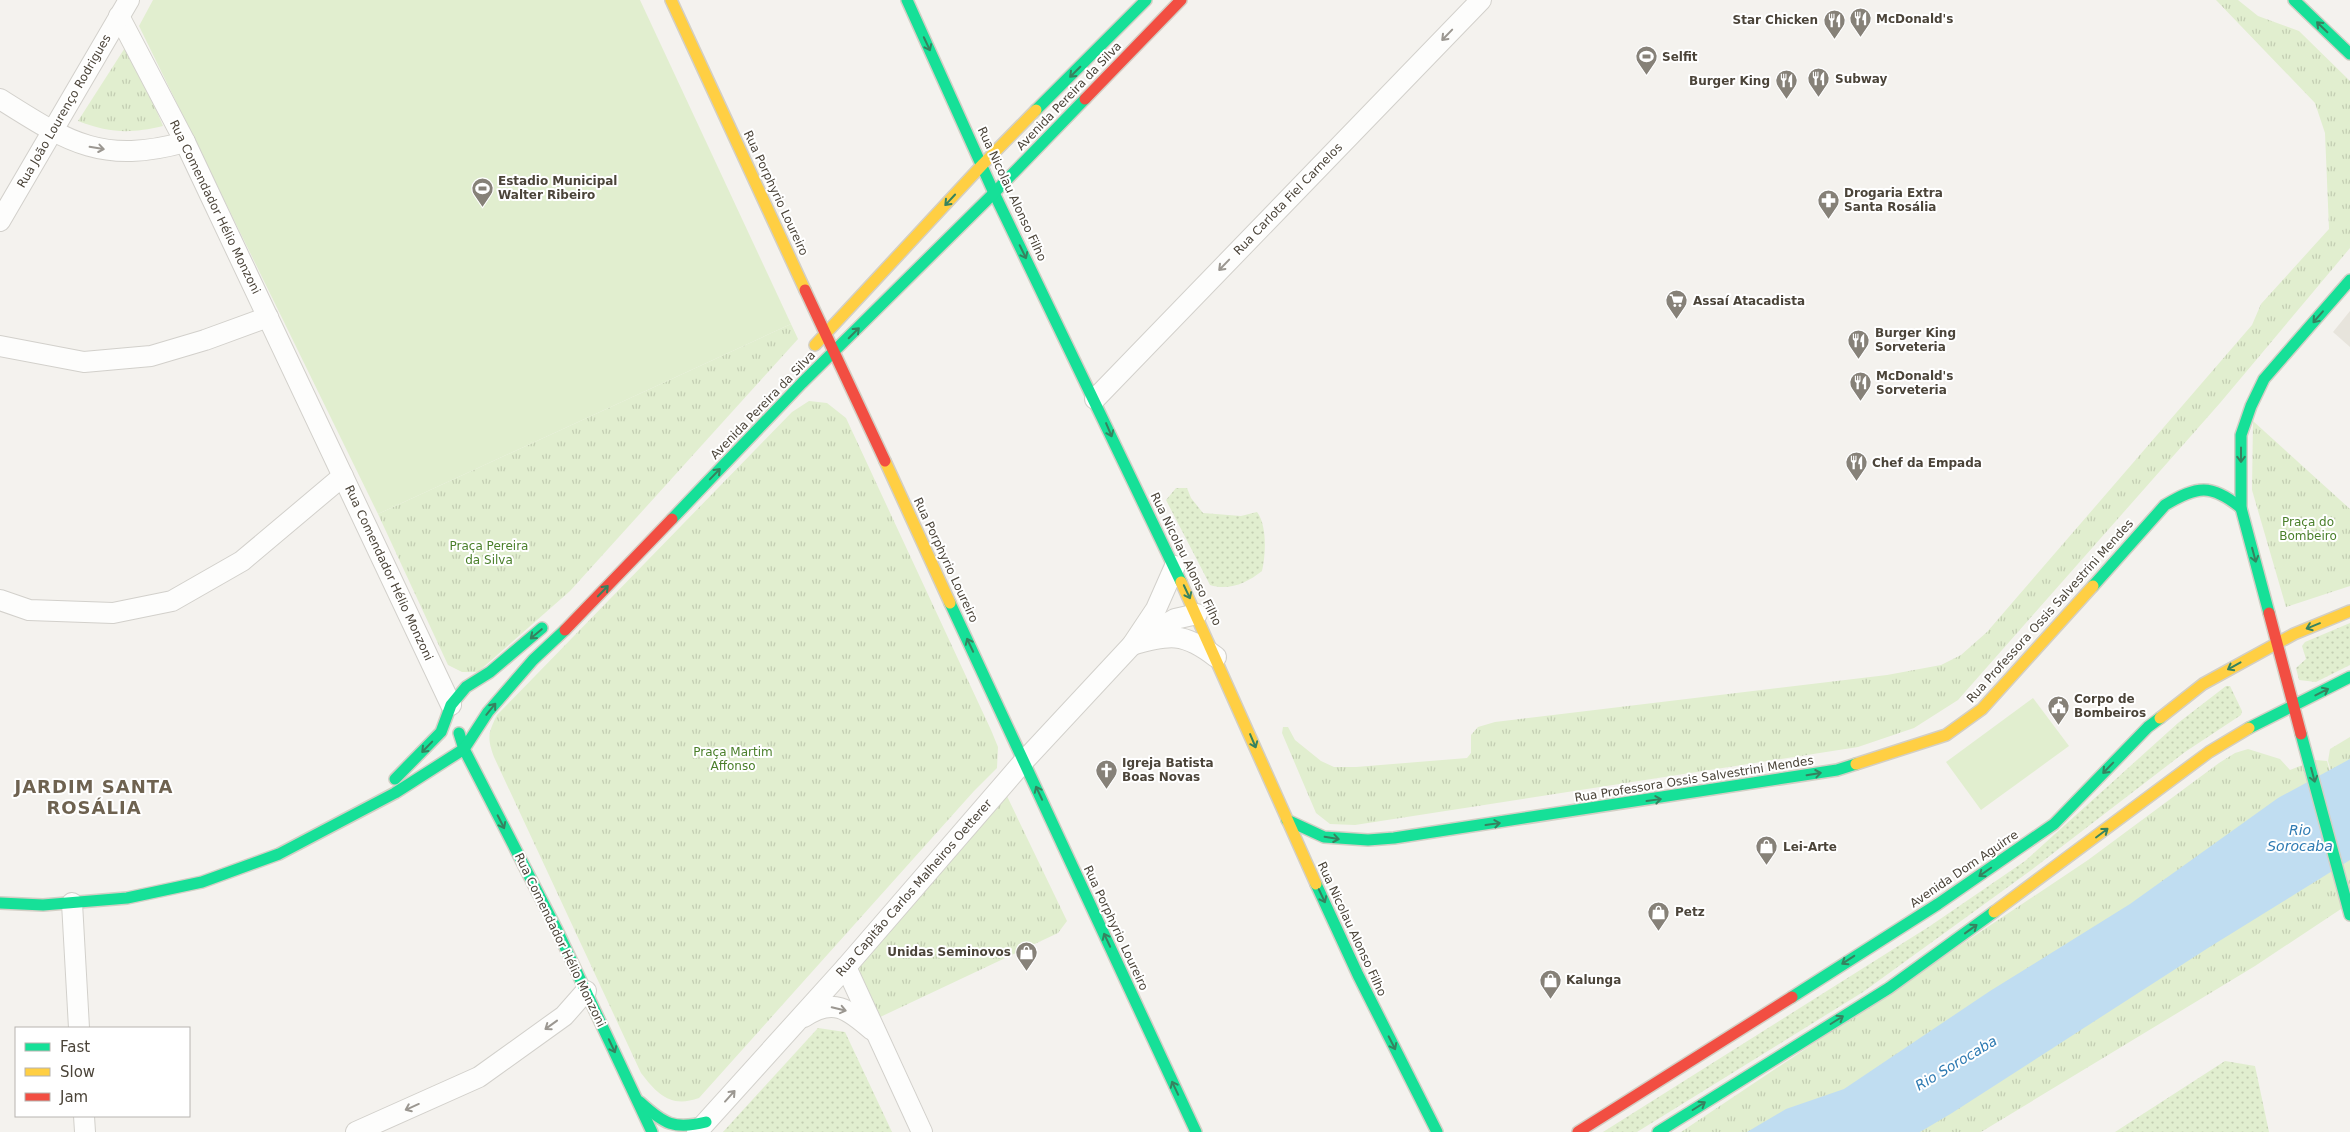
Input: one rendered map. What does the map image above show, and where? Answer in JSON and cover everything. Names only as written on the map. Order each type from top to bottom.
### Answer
[{"type":"main road","name":"Rua Porphyrio Loureiro","points":[[671,0],[1196,1132]]},
{"type":"main road","name":"Rua Nicolau Alonso Filho","points":[[907,0],[983,164],[994,193],[1095,398],[1125,468],[1175,566],[1218,658],[1287,820],[1358,975],[1437,1132]]},
{"type":"main road","name":"Avenida Pereira da Silva","points":[[809,351],[983,164],[1146,0]]},
{"type":"main road","name":"Avenida Pereira da Silva","points":[[0,902],[43,905],[127,898],[202,882],[279,854],[395,794],[464,749],[488,712],[533,660],[582,613],[802,383],[994,193],[1181,0]]},
{"type":"main road","points":[[2294,0],[2350,54]]},
{"type":"main road","points":[[964,222],[981,222]]},
{"type":"main road","points":[[997,224],[1014,232]]},
{"type":"main road","points":[[2350,280],[2264,379],[2251,406],[2241,435],[2241,508],[2350,915]]},
{"type":"main road","name":"Rua Professora Ossis Salvestrini Mendes","points":[[1287,820],[1324,837],[1368,840],[1394,838],[1837,770],[1910,749],[1946,735],[1982,709],[2165,505],[2185,493],[2207,488],[2225,493],[2241,508]]},
{"type":"main road","name":"Avenida Dom Aguirre","points":[[1578,1132],[1938,904],[2054,824],[2155,722],[2203,684],[2276,642],[2350,611]]},
{"type":"main road","name":"Avenida Pereira da Silva","points":[[357,814],[441,732],[451,705],[466,687],[490,672],[550,621]]},
{"type":"main road","points":[[1658,1132],[1889,988],[2051,871],[2209,752],[2252,726],[2350,677]]},
{"type":"main road","name":"Rua Comendador Hélio Monzoni","points":[[451,705],[464,749],[586,991],[652,1132]]},
{"type":"main road","points":[[426,772],[461,771],[479,778]]},
{"type":"main road","points":[[637,1100],[658,1118],[673,1127],[702,1127]]},
{"type":"street","name":"Rua Carlota Fiel Carnelos","points":[[1095,398],[1480,0]]},
{"type":"street","name":"Rua João Lourenço Rodrigues","points":[[0,221],[124,8]]},
{"type":"street","name":"Rua Comendador Hélio Monzoni","points":[[124,8],[185,142],[451,705]]},
{"type":"street","points":[[0,99],[52,132],[82,145],[123,152],[161,148],[185,142]]},
{"type":"street","points":[[0,346],[84,362],[151,356],[205,340],[268,317]]},
{"type":"street","points":[[0,600],[30,610],[113,613],[172,601],[242,561],[343,476]]},
{"type":"street","name":"Rua Capitão Carlos Malheiros Oetterer","points":[[702,1127],[846,966],[1024,761],[1132,645],[1156,609],[1175,566]]},
{"type":"street","name":"Rua Capitão Carlos Malheiros Oetterer","points":[[1132,645],[1156,628],[1174,619],[1197,614]]},
{"type":"street","name":"Rua Capitão Carlos Malheiros Oetterer","points":[[1132,645],[1158,637],[1174,636],[1190,640],[1218,658]]},
{"type":"street","points":[[72,903],[79,1027]]},
{"type":"street","points":[[846,966],[922,1132]]},
{"type":"street","points":[[356,1132],[480,1078],[564,1016],[586,991]]},
{"type":"street","points":[[796,1022],[818,1008],[837,1007],[854,1014],[878,1035]]},
{"type":"street","points":[[84,1117],[85,1132]]},
{"type":"shaded area","points":[[2350,311],[2350,347],[2333,332]]},
{"type":"green space","name":"Estadio Municipal Walter Ribeiro","points":[[153,0],[640,0],[791,324],[378,514],[139,26]]},
{"type":"green space","points":[[2216,0],[2238,0],[2258,16],[2299,31],[2350,81],[2350,248],[2220,403],[1958,700],[1914,728],[1858,747],[1355,825],[1330,824],[1316,813],[1282,733],[1283,727],[1288,727],[1295,740],[1321,761],[1334,767],[1467,758],[1471,753],[1471,735],[1478,727],[1495,722],[1887,675],[1941,665],[1961,655],[1987,632],[2252,325],[2261,304],[2329,229],[2325,133],[2315,103]]},
{"type":"green space","points":[[128,43],[163,126],[120,131],[100,128],[78,121]]},
{"type":"green space","name":"Praça Pereira da Silva","points":[[791,324],[798,339],[570,591],[478,672],[462,672],[448,665],[378,514]]},
{"type":"green space","name":"Praça Martim Affonso","points":[[809,401],[827,403],[846,418],[991,730],[998,747],[997,768],[974,791],[699,1098],[689,1101],[673,1100],[666,1098],[653,1088],[641,1073],[494,757],[489,736],[497,715],[792,412]]},
{"type":"green space","name":"Praça do Bombeiro","points":[[2253,421],[2350,509],[2350,586],[2286,607],[2252,490]]},
{"type":"green space","points":[[1176,488],[1187,488],[1191,498],[1203,513],[1241,516],[1257,512],[1263,524],[1265,540],[1262,571],[1238,585],[1217,587],[1210,585],[1166,500]]},
{"type":"green space","points":[[2350,623],[2350,665],[2316,682],[2299,680],[2296,668],[2306,659],[2302,646],[2305,642]]},
{"type":"green space","points":[[2226,686],[2230,686],[2242,711],[2241,715],[2185,752],[2030,871],[1863,992],[1637,1132],[1603,1132],[1930,926],[2025,861],[2178,723]]},
{"type":"green space","points":[[2033,698],[2069,746],[1981,810],[1946,762]]},
{"type":"green space","points":[[2350,737],[2350,836],[2328,761],[2330,749]]},
{"type":"green space","points":[[2248,749],[2280,759],[2290,770],[2315,760],[2327,761],[2350,841],[2350,903],[2255,966],[1981,1132],[1681,1132],[2088,860],[2219,763],[2235,753]]},
{"type":"green space","points":[[1005,792],[1067,921],[1058,933],[876,1019],[852,968]]},
{"type":"green space","points":[[818,1028],[845,1032],[892,1132],[723,1132]]},
{"type":"green space","points":[[2225,1061],[2255,1066],[2269,1132],[2115,1132]]},
{"type":"water","name":"Rio Sorocaba","points":[[2350,759],[2350,860],[2208,948],[1952,1113],[1920,1132],[1747,1132],[1786,1109],[1844,1089],[1990,991],[2130,904],[2278,798]]},
{"type":"traffic: fast","points":[[907,0],[994,193],[1181,582]]},
{"type":"traffic: fast","points":[[1036,110],[1146,0]]},
{"type":"traffic: fast","points":[[2294,0],[2350,54]]},
{"type":"traffic: fast","points":[[672,519],[802,383],[994,193],[1085,99]]},
{"type":"traffic: fast","points":[[2269,613],[2241,508],[2241,435],[2251,406],[2264,379],[2350,280]]},
{"type":"traffic: fast","points":[[2093,586],[2165,505],[2176,499],[2195,491],[2212,491],[2221,494],[2241,508]]},
{"type":"traffic: fast","points":[[950,603],[1196,1132]]},
{"type":"traffic: fast","points":[[395,779],[441,732],[451,705],[466,687],[490,672],[542,628]]},
{"type":"traffic: fast","points":[[0,903],[43,905],[127,898],[202,882],[279,854],[395,793],[464,749],[488,712],[533,660],[565,630]]},
{"type":"traffic: fast","points":[[2249,728],[2350,677]]},
{"type":"traffic: fast","points":[[1792,997],[1938,904],[2054,824],[2148,727],[2160,718]]},
{"type":"traffic: fast","points":[[459,733],[464,749],[557,930],[652,1132]]},
{"type":"traffic: fast","points":[[2301,734],[2350,915]]},
{"type":"traffic: fast","points":[[1287,820],[1324,837],[1368,840],[1394,838],[1837,770],[1856,764]]},
{"type":"traffic: fast","points":[[1316,884],[1358,975],[1437,1132]]},
{"type":"traffic: fast","points":[[1658,1132],[1889,988],[1994,912]]},
{"type":"traffic: fast","points":[[640,1102],[656,1116],[670,1123],[686,1125],[706,1122]]},
{"type":"traffic: slow","points":[[671,0],[805,290]]},
{"type":"traffic: slow","points":[[815,345],[983,164],[1036,110]]},
{"type":"traffic: slow","points":[[885,461],[950,603]]},
{"type":"traffic: slow","points":[[1181,582],[1316,884]]},
{"type":"traffic: slow","points":[[1856,764],[1946,735],[1982,709],[2093,586]]},
{"type":"traffic: slow","points":[[2160,718],[2203,684],[2294,634],[2350,611]]},
{"type":"traffic: slow","points":[[1994,912],[2209,752],[2249,728]]},
{"type":"traffic: jam","points":[[1085,99],[1181,0]]},
{"type":"traffic: jam","points":[[805,290],[885,461]]},
{"type":"traffic: jam","points":[[565,630],[672,519]]},
{"type":"traffic: jam","points":[[2269,613],[2301,734]]},
{"type":"traffic: jam","points":[[1578,1132],[1792,997]]},
{"type":"place","name":"McDonald's","points":[[1860,38]]},
{"type":"place","name":"Star Chicken","points":[[1834,39]]},
{"type":"place","name":"Selfit","points":[[1646,76]]},
{"type":"place","name":"Subway","points":[[1819,98]]},
{"type":"place","name":"Burger King","points":[[1786,100]]},
{"type":"place","name":"Estadio Municipal Walter Ribeiro","points":[[482,207]]},
{"type":"place","name":"Drogaria Extra Santa Rosália","points":[[1828,219]]},
{"type":"place","name":"Assaí Atacadista","points":[[1677,320]]},
{"type":"place","name":"Burger King Sorveteria","points":[[1859,359]]},
{"type":"place","name":"McDonald's Sorveteria","points":[[1860,402]]},
{"type":"place","name":"Chef da Empada","points":[[1856,482]]},
{"type":"place","name":"Corpo de Bombeiros","points":[[2058,725]]},
{"type":"place","name":"Igreja Batista Boas Novas","points":[[1106,789]]},
{"type":"place","name":"Lei-Arte","points":[[1767,866]]},
{"type":"place","name":"Petz","points":[[1659,931]]},
{"type":"place","name":"Unidas Seminovos","points":[[1027,971]]},
{"type":"place","name":"Kalunga","points":[[1550,999]]},
{"type":"district","name":"JARDIM SANTA ROSÁLIA","points":[[94,798]]}]
